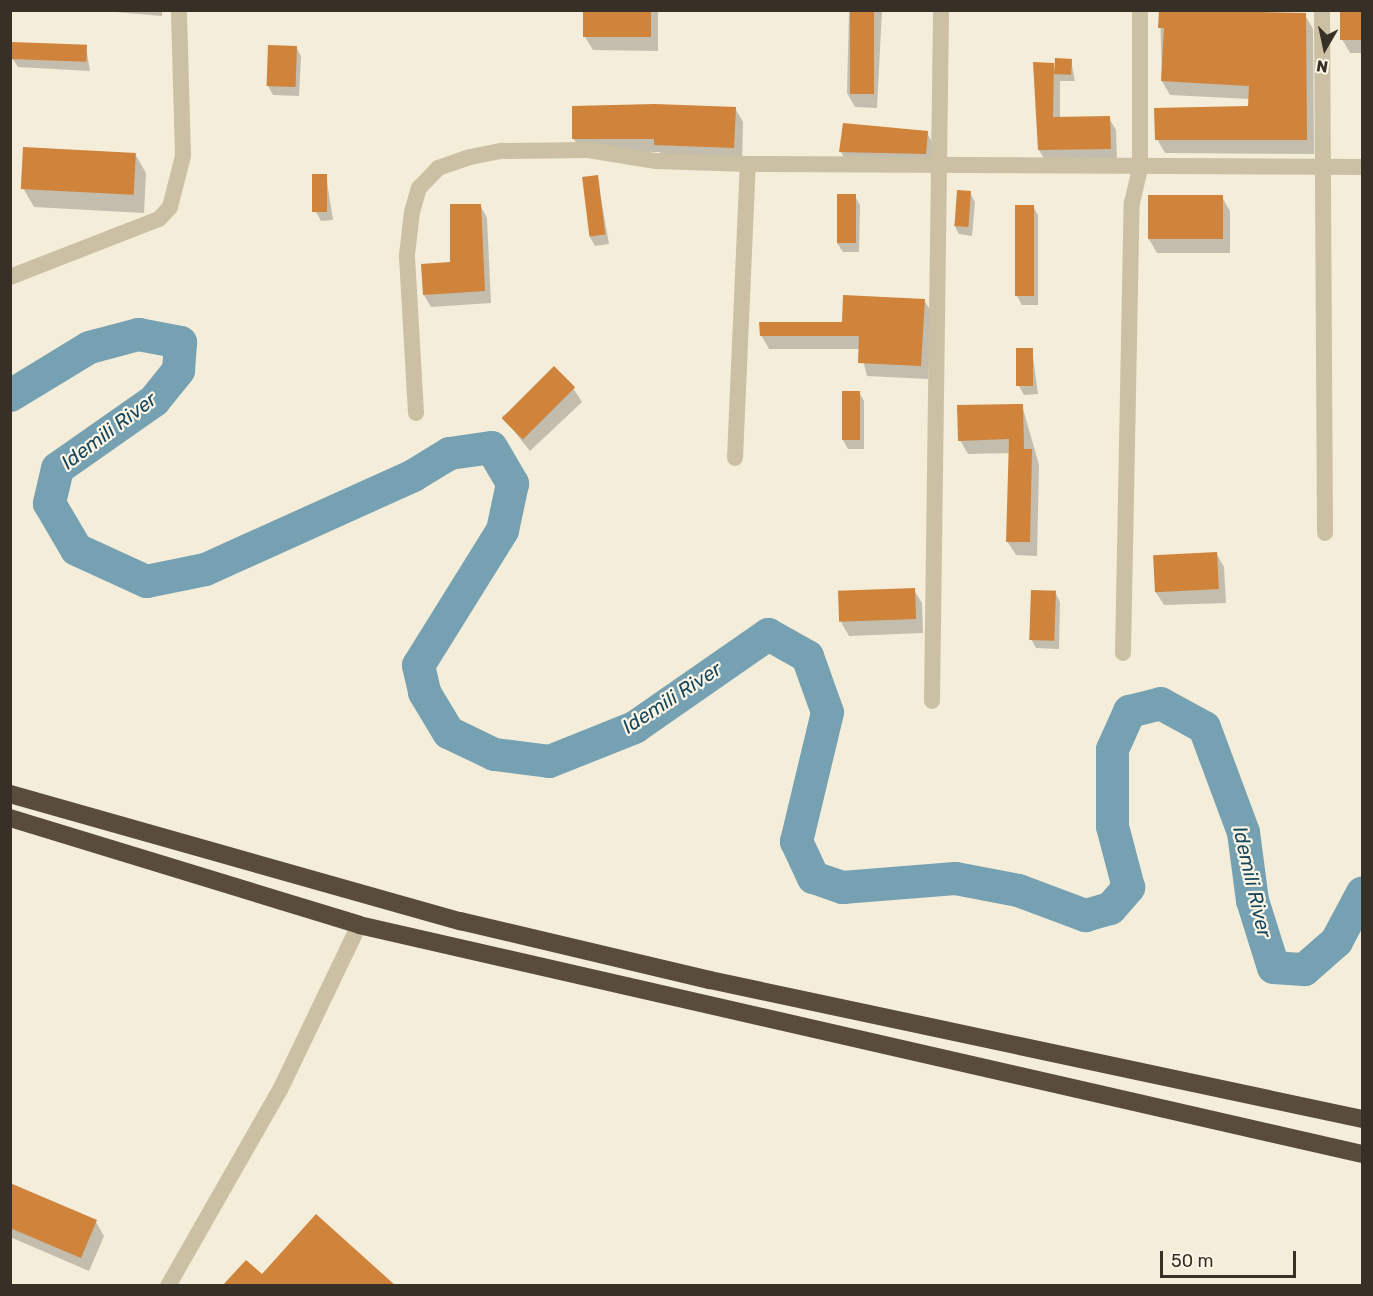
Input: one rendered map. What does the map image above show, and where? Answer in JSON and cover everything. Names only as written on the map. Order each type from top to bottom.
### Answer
[{"type":"highway","points":[[10,794],[460,921],[710,980],[1362,1119]]},
{"type":"highway","points":[[10,818],[358,925],[1362,1154]]},
{"type":"street","points":[[10,277],[159,219],[170,207],[183,156],[179,10]]},
{"type":"street","points":[[932,701],[937,168],[941,10]]},
{"type":"street","points":[[1123,654],[1132,203],[1140,167],[1140,10]]},
{"type":"street","points":[[1322,10],[1325,533]]},
{"type":"street","points":[[416,412],[407,255],[419,188],[438,168],[502,151],[588,150],[656,160],[937,168],[1362,166]]},
{"type":"street","points":[[735,458],[748,164]]},
{"type":"street","points":[[168,1286],[280,1090],[358,925]]},
{"type":"building","points":[[583,10],[651,10],[651,37],[583,37]]},
{"type":"building","points":[[850,10],[874,10],[874,94],[850,94]]},
{"type":"building","points":[[1159,10],[1306,13],[1307,140],[1155,140],[1154,108],[1248,106],[1249,86],[1161,81],[1164,28],[1158,28]]},
{"type":"building","points":[[1340,10],[1362,10],[1362,40],[1340,40]]},
{"type":"building","points":[[11,42],[87,45],[86,62],[10,59]]},
{"type":"building","points":[[268,45],[297,46],[296,87],[267,86]]},
{"type":"building","points":[[1055,58],[1072,59],[1071,75],[1054,74]]},
{"type":"building","points":[[1033,62],[1054,63],[1053,117],[1110,116],[1111,149],[1038,150]]},
{"type":"building","points":[[655,104],[736,107],[734,148],[654,145],[654,139],[572,139],[572,106]]},
{"type":"building","points":[[843,123],[928,131],[926,154],[839,152]]},
{"type":"building","points":[[23,147],[136,153],[134,195],[21,189]]},
{"type":"building","points":[[312,174],[327,174],[327,212],[312,212]]},
{"type":"building","points":[[598,175],[605,235],[589,237],[582,177]]},
{"type":"building","points":[[957,190],[971,191],[968,227],[954,226]]},
{"type":"building","points":[[837,194],[856,194],[856,243],[837,243]]},
{"type":"building","points":[[1148,195],[1223,195],[1223,239],[1148,239]]},
{"type":"building","points":[[450,204],[481,204],[485,291],[423,295],[421,264],[450,262]]},
{"type":"building","points":[[1015,205],[1034,205],[1034,296],[1015,296]]},
{"type":"building","points":[[843,295],[925,299],[921,366],[858,363],[859,336],[760,336],[759,322],[842,322]]},
{"type":"building","points":[[1016,348],[1033,348],[1033,386],[1016,386]]},
{"type":"building","points":[[554,366],[575,387],[523,440],[502,418]]},
{"type":"building","points":[[842,391],[860,391],[860,440],[842,440]]},
{"type":"building","points":[[1023,404],[1024,449],[1032,449],[1030,542],[1006,542],[1009,439],[958,441],[957,405]]},
{"type":"building","points":[[1217,552],[1219,589],[1155,592],[1153,555]]},
{"type":"building","points":[[915,588],[916,619],[839,622],[838,591]]},
{"type":"building","points":[[1031,590],[1056,591],[1054,641],[1029,640]]},
{"type":"building","points":[[10,1183],[97,1220],[81,1258],[10,1228]]},
{"type":"building","points":[[316,1214],[396,1286],[222,1286],[246,1260],[262,1274]]},
{"type":"waterway","name":"Idemili River","points":[[10,395],[89,347],[138,334],[180,342],[178,370],[154,400],[57,468],[49,503],[76,549],[146,581],[205,569],[413,475],[449,453],[491,447],[512,483],[502,530],[418,665],[424,692],[448,732],[494,754],[549,761],[634,727],[768,634],[807,656],[827,712],[796,841],[813,877],[842,887],[955,878],[1018,890],[1085,915],[1110,908],[1128,887],[1112,826],[1112,749],[1129,711],[1160,703],[1204,727],[1243,832],[1252,900],[1273,967],[1304,969],[1336,941],[1362,892]]}]
